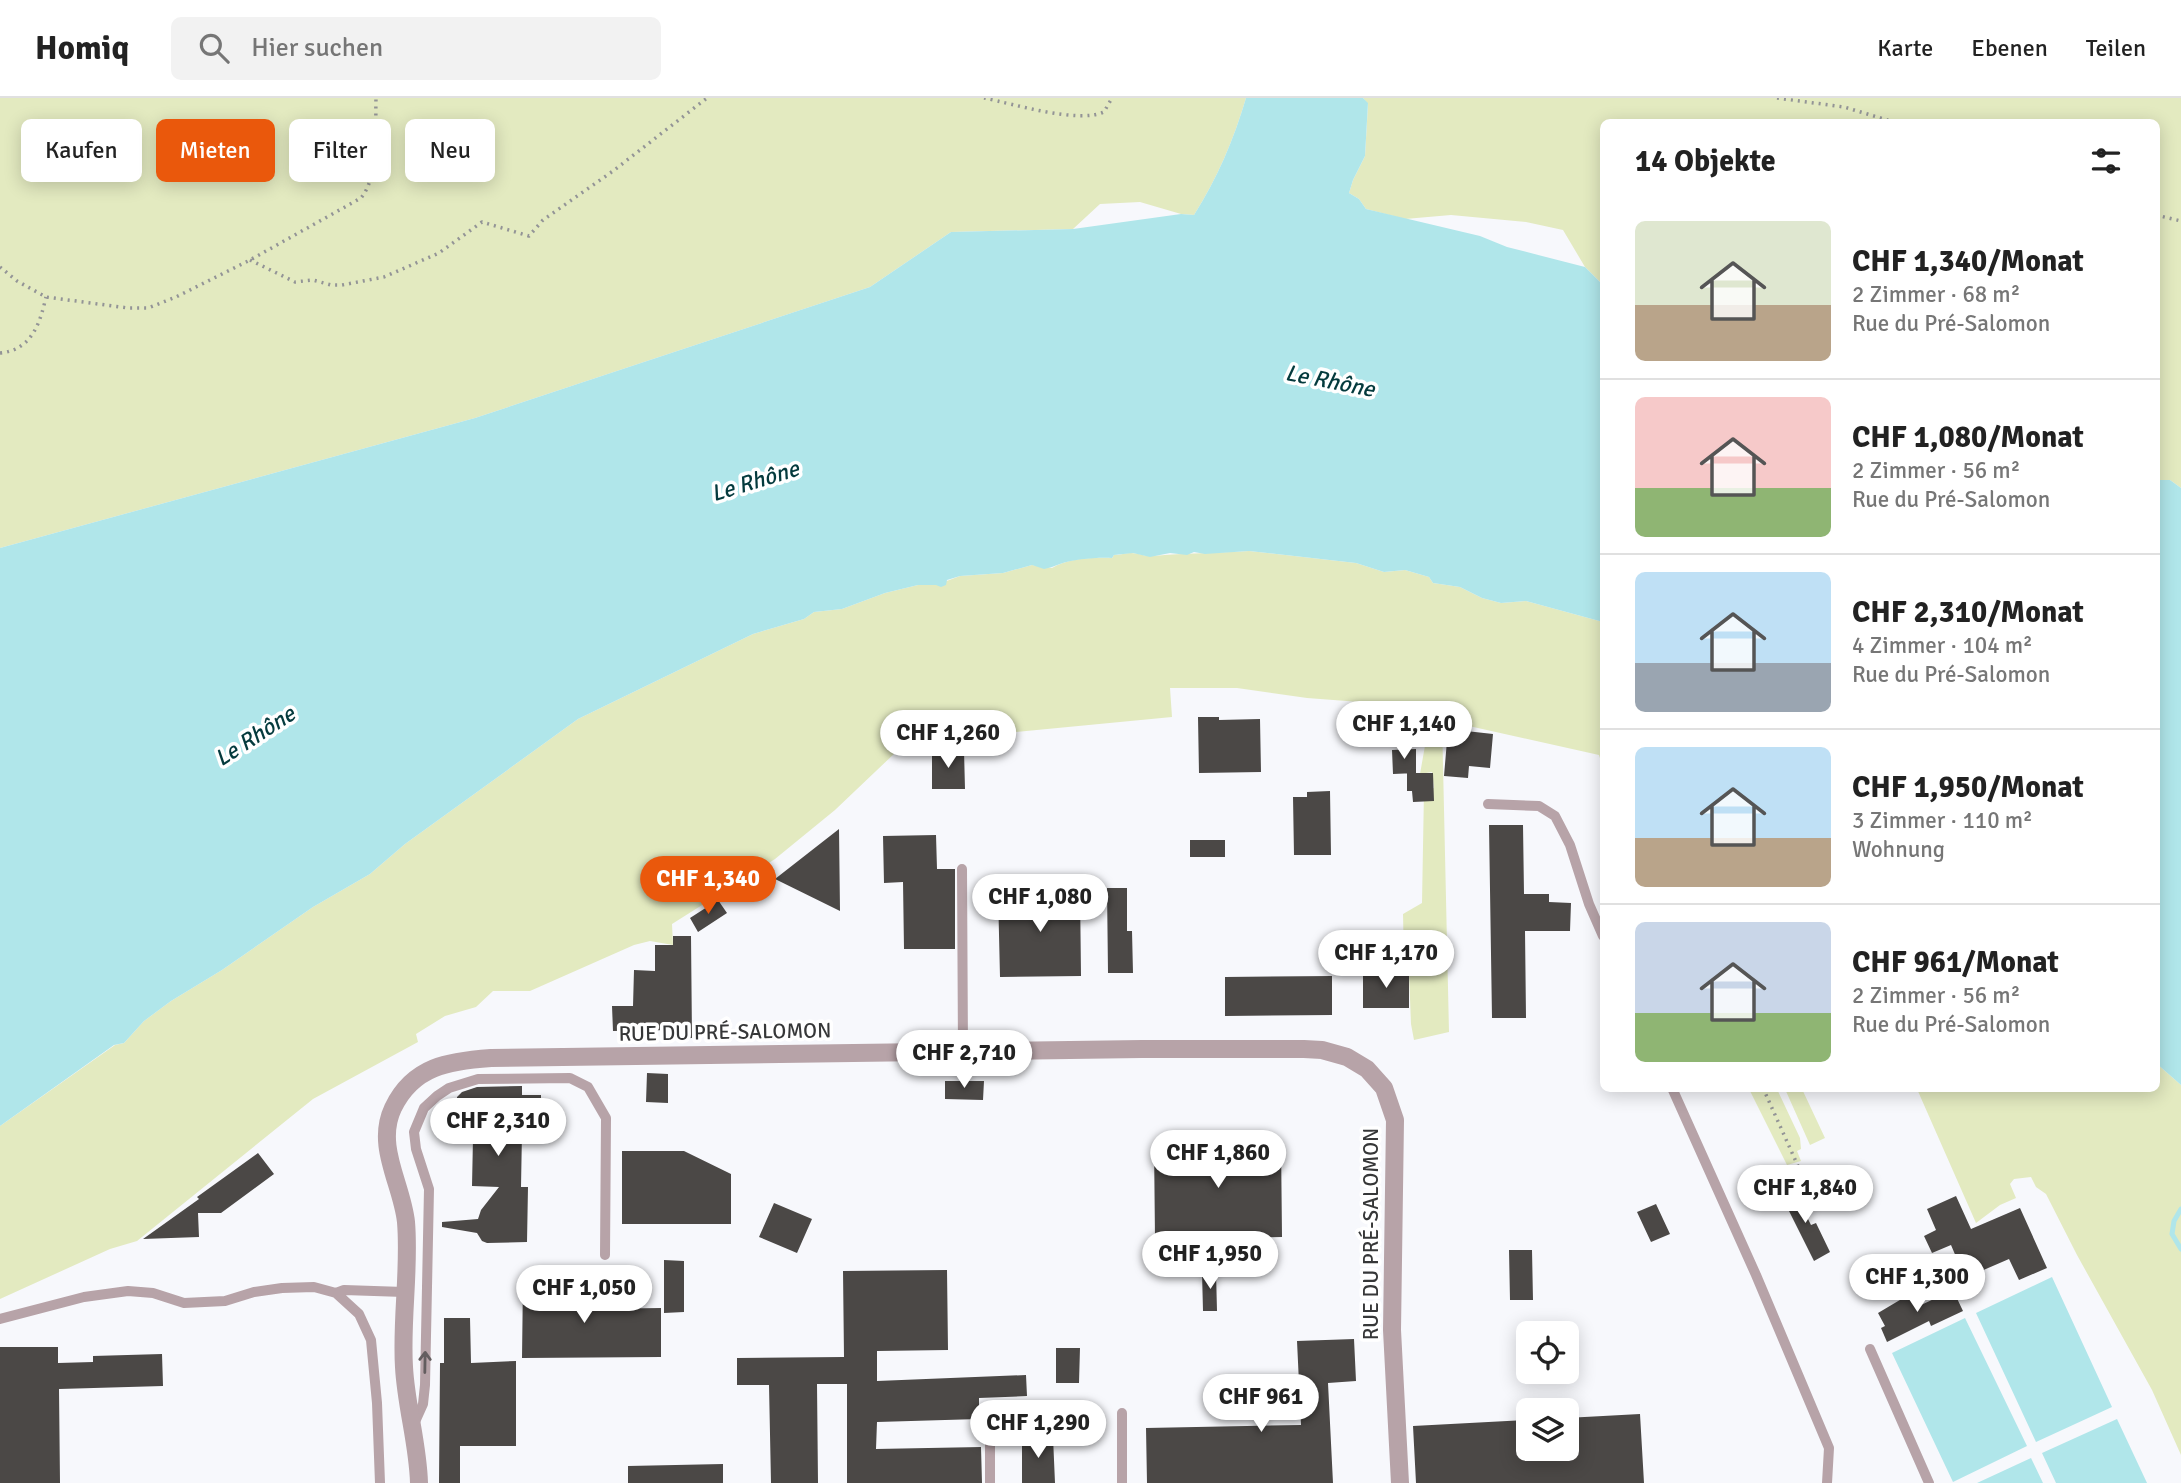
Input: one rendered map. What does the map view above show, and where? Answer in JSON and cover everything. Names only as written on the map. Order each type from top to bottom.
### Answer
[{"type":"street","name":"RUE DU PRÉ-SALOMON","points":[[419,1483],[404,1364],[404,1204],[386,1142],[387,1123],[404,1091],[416,1078],[432,1068],[453,1061],[491,1058],[1313,1049],[1348,1057],[1377,1078],[1390,1103],[1395,1120],[1392,1330],[1400,1483]]},
{"type":"lane","points":[[1488,804],[1539,806],[1555,816],[1570,845],[1600,929]]},
{"type":"lane","points":[[962,869],[963,1052]]},
{"type":"lane","points":[[412,1428],[423,1404],[425,1385],[429,1189],[416,1149],[414,1132],[424,1108],[437,1096],[468,1080],[570,1078],[587,1087],[606,1118],[605,1255]]},
{"type":"lane","points":[[1674,1092],[1829,1447],[1827,1483]]},
{"type":"lane","points":[[0,1319],[84,1297],[128,1291],[153,1293],[184,1303],[225,1301],[254,1292],[282,1288],[314,1287],[336,1293],[359,1314],[372,1340],[380,1483]]},
{"type":"lane","points":[[336,1293],[344,1290],[404,1292]]},
{"type":"lane","points":[[1870,1349],[1929,1483]]},
{"type":"lane","points":[[1122,1413],[1122,1483]]},
{"type":"lane","points":[[990,1434],[990,1483]]},
{"type":"path","points":[[0,267],[17,281],[46,297],[128,308],[148,308],[176,297],[250,260],[361,198],[368,190],[373,173],[376,98]]},
{"type":"path","points":[[250,260],[295,282],[306,279],[342,285],[384,277],[439,253],[482,222],[529,236],[543,220],[613,172],[707,98]]},
{"type":"path","points":[[984,98],[1088,117],[1104,112],[1112,98]]},
{"type":"path","points":[[1777,98],[1844,107],[1884,119]]},
{"type":"path","points":[[2160,216],[2181,221]]},
{"type":"path","points":[[0,353],[27,343],[41,319],[46,297]]},
{"type":"path","points":[[1765,1092],[1802,1175]]},
{"type":"green space","points":[[0,98],[1246,98],[1224,158],[1194,215],[1140,202],[1100,204],[1073,229],[951,232],[870,287],[475,418],[0,548]]},
{"type":"green space","points":[[1363,98],[2181,98],[2181,488],[2170,480],[2160,480],[2160,119],[1600,119],[1600,282],[1585,267],[1563,230],[1526,222],[1451,215],[1405,219],[1366,209],[1359,199],[1349,193],[1365,156],[1368,104]]},
{"type":"green space","points":[[1249,551],[1356,563],[1384,572],[1405,570],[1429,577],[1433,583],[1460,587],[1482,598],[1501,603],[1526,601],[1600,621],[1600,758],[1599,755],[1442,720],[1449,1032],[1414,1040],[1409,973],[1401,972],[1404,961],[1403,914],[1422,903],[1424,790],[1434,788],[1432,772],[1420,774],[1426,722],[1413,710],[1399,705],[1307,698],[1237,688],[1170,688],[1172,717],[995,734],[965,734],[964,730],[923,735],[896,752],[835,810],[775,859],[672,924],[673,945],[650,941],[634,945],[530,991],[493,991],[476,1007],[445,1016],[416,1034],[418,1042],[313,1099],[137,1241],[110,1249],[0,1299],[0,1126],[115,1045],[124,1043],[144,1021],[171,1001],[222,970],[313,907],[370,874],[405,844],[578,719],[753,634],[804,619],[814,612],[842,609],[885,593],[918,585],[936,585],[960,576],[1003,573],[1032,565],[1052,568],[1073,560],[1112,558],[1114,555],[1127,553],[1150,556]]},
{"type":"green space","points":[[2160,1067],[2181,1085],[2181,1455],[2152,1390],[2046,1194],[2036,1187],[2031,1177],[2014,1179],[2010,1184],[2016,1198],[2000,1205],[1976,1223],[1918,1092],[2160,1092]]},
{"type":"green space","points":[[1750,1092],[1778,1092],[1800,1138],[1801,1149],[1797,1151],[1801,1161],[1787,1165]]},
{"type":"green space","points":[[1786,1092],[1803,1092],[1825,1138],[1810,1145]]},
{"type":"water","name":"Le Rhône","points":[[1246,98],[1363,98],[1368,103],[1365,156],[1349,193],[1359,199],[1366,209],[1480,236],[1507,247],[1585,267],[1600,282],[1600,621],[1526,601],[1501,603],[1482,598],[1460,587],[1433,583],[1429,577],[1405,570],[1384,572],[1356,563],[1249,551],[1205,554],[1194,552],[1187,555],[1170,553],[1150,557],[1133,553],[1114,555],[1112,558],[1072,561],[1044,569],[1032,565],[1003,573],[960,576],[947,580],[946,585],[941,587],[918,585],[885,593],[842,609],[814,612],[804,619],[753,634],[578,719],[405,844],[370,874],[313,907],[222,970],[171,1001],[144,1021],[124,1043],[114,1045],[0,1126],[0,548],[475,418],[870,287],[951,232],[1073,229],[1181,214],[1194,215],[1236,129]]},
{"type":"water","points":[[2160,480],[2170,480],[2181,488],[2181,1085],[2160,1067]]},
{"type":"water","points":[[2052,1277],[2112,1407],[2036,1442],[1976,1313]]},
{"type":"water","points":[[1965,1318],[2027,1446],[1953,1482],[1892,1353]]},
{"type":"water","points":[[2117,1419],[2147,1483],[2056,1483],[2042,1453]]},
{"type":"water","points":[[2031,1458],[2043,1483],[1977,1483]]},
{"type":"building","points":[[1198,717],[1219,717],[1219,720],[1260,719],[1261,772],[1199,773]]},
{"type":"building","points":[[1448,729],[1493,734],[1490,768],[1469,766],[1468,778],[1444,776]]},
{"type":"building","points":[[1416,749],[1416,773],[1393,774],[1392,750]]},
{"type":"building","points":[[932,750],[964,750],[965,789],[932,789]]},
{"type":"building","points":[[1407,773],[1433,773],[1434,801],[1413,802],[1412,791],[1407,791]]},
{"type":"building","points":[[1330,791],[1331,855],[1294,855],[1293,797],[1307,797],[1307,792]]},
{"type":"building","points":[[1489,825],[1523,825],[1524,894],[1549,894],[1549,902],[1571,903],[1570,931],[1525,931],[1526,1018],[1492,1018]]},
{"type":"building","points":[[839,829],[840,911],[775,879]]},
{"type":"building","points":[[936,835],[937,869],[955,869],[955,949],[904,949],[903,882],[884,883],[883,836]]},
{"type":"building","points":[[1190,840],[1225,840],[1225,857],[1190,857]]},
{"type":"building","points":[[1107,888],[1127,888],[1127,931],[1132,931],[1133,973],[1108,973]]},
{"type":"building","points":[[1080,890],[1081,976],[1000,977],[998,892]]},
{"type":"building","points":[[718,900],[727,913],[698,932],[690,918]]},
{"type":"building","points":[[673,936],[691,936],[692,1038],[674,1039],[674,1030],[613,1031],[612,1006],[633,1006],[634,970],[655,971],[655,945],[673,945]]},
{"type":"building","points":[[1363,972],[1409,972],[1409,1008],[1363,1008]]},
{"type":"building","points":[[1332,976],[1332,1015],[1225,1016],[1225,977]]},
{"type":"building","points":[[647,1073],[668,1074],[668,1103],[646,1102]]},
{"type":"building","points":[[945,1081],[984,1081],[983,1100],[945,1099]]},
{"type":"building","points":[[522,1086],[522,1095],[541,1095],[541,1132],[522,1132],[521,1187],[528,1187],[527,1242],[487,1243],[482,1241],[477,1233],[442,1227],[442,1222],[478,1219],[481,1210],[499,1187],[472,1186],[473,1138],[456,1137],[456,1122],[464,1112],[457,1107],[457,1097],[462,1092],[477,1087]]},
{"type":"building","points":[[1281,1142],[1282,1237],[1155,1239],[1154,1143]]},
{"type":"building","points":[[622,1151],[684,1151],[731,1174],[731,1224],[622,1224]]},
{"type":"building","points":[[258,1153],[274,1174],[221,1213],[198,1213],[199,1237],[143,1239],[199,1199],[197,1197]]},
{"type":"building","points":[[1791,1185],[1811,1225],[1816,1223],[1830,1252],[1814,1261],[1779,1191]]},
{"type":"building","points":[[1956,1196],[1971,1229],[2020,1208],[2047,1268],[2019,1280],[2009,1259],[1965,1278],[1951,1245],[1932,1253],[1924,1236],[1936,1230],[1927,1209]]},
{"type":"building","points":[[774,1203],[812,1219],[797,1253],[759,1237]]},
{"type":"building","points":[[1656,1204],[1670,1234],[1651,1242],[1637,1212]]},
{"type":"building","points":[[1509,1250],[1532,1250],[1533,1300],[1510,1300]]},
{"type":"building","points":[[664,1260],[684,1261],[684,1312],[664,1313]]},
{"type":"building","points":[[947,1270],[948,1350],[877,1351],[877,1381],[1026,1375],[1027,1396],[979,1398],[979,1419],[877,1422],[876,1449],[981,1447],[982,1483],[847,1483],[847,1384],[817,1384],[818,1483],[771,1483],[769,1385],[737,1385],[737,1358],[844,1357],[843,1271]]},
{"type":"building","points":[[1202,1272],[1216,1272],[1217,1311],[1203,1311]]},
{"type":"building","points":[[523,1280],[588,1281],[589,1309],[661,1308],[661,1357],[522,1358]]},
{"type":"building","points":[[1953,1290],[1963,1311],[1931,1326],[1929,1321],[1887,1342],[1881,1328],[1885,1326],[1878,1313],[1915,1291],[1921,1305]]},
{"type":"building","points":[[444,1318],[470,1318],[471,1363],[516,1361],[516,1446],[460,1446],[460,1483],[439,1483],[440,1363],[444,1363]]},
{"type":"building","points":[[1354,1339],[1356,1381],[1328,1383],[1333,1483],[1147,1483],[1146,1428],[1301,1425],[1297,1341]]},
{"type":"building","points":[[0,1347],[58,1347],[58,1363],[93,1362],[93,1356],[162,1354],[163,1386],[59,1389],[60,1483],[0,1483]]},
{"type":"building","points":[[1056,1348],[1080,1348],[1079,1383],[1056,1383]]},
{"type":"building","points":[[1640,1414],[1644,1483],[1416,1483],[1413,1426],[1516,1421],[1516,1461],[1579,1461],[1579,1417]]},
{"type":"building","points":[[1053,1437],[1055,1483],[1022,1483],[1022,1438]]},
{"type":"building","points":[[723,1464],[723,1483],[628,1483],[628,1466]]},
{"type":"waterway","points":[[2181,1209],[2174,1221],[2172,1234],[2181,1249]]}]
